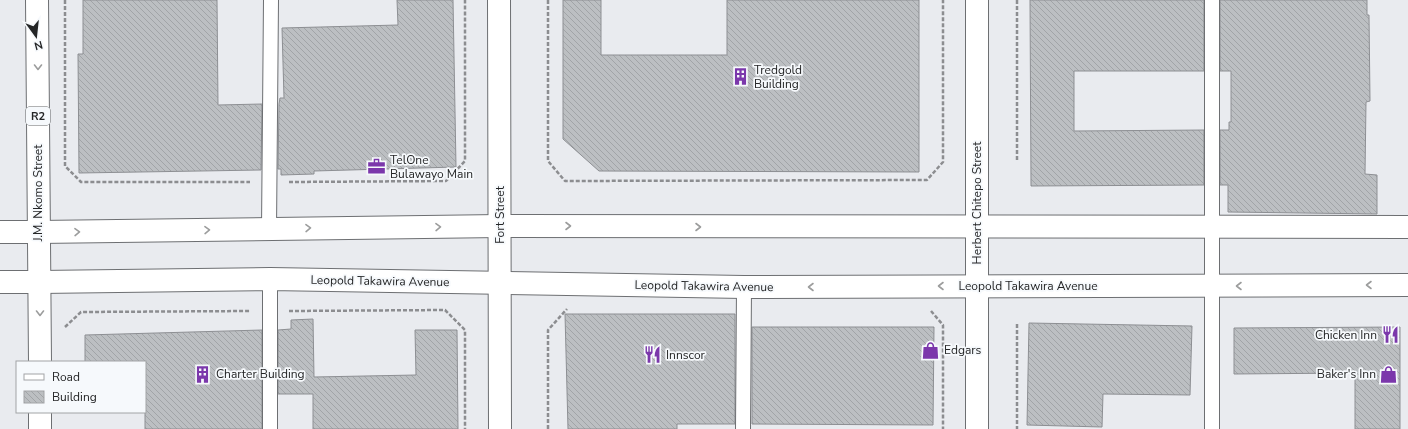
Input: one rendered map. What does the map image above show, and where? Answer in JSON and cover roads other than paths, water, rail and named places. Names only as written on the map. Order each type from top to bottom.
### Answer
[{"type":"main road","name":"J.M. Nkomo Street","points":[[38,0],[38,232],[40,282],[40,361]]},
{"type":"main road","name":"Fort Street","points":[[499,0],[500,429]]},
{"type":"main road","name":"Herbert Chitepo Street","points":[[977,0],[977,429]]},
{"type":"main road","points":[[0,232],[500,226],[1408,227]]},
{"type":"main road","name":"Leopold Takawira Avenue","points":[[0,282],[270,280],[744,287],[1408,285]]},
{"type":"main road","points":[[40,413],[40,429]]},
{"type":"lane","points":[[269,229],[271,0]]},
{"type":"lane","points":[[1212,0],[1212,429]]},
{"type":"lane","points":[[270,280],[270,429]]},
{"type":"lane","points":[[743,429],[744,287]]},
{"type":"place","name":"Tredgold Building","points":[[741,77]]},
{"type":"place","name":"TelOne Bulawayo Main","points":[[377,167]]},
{"type":"place","name":"Chicken Inn","points":[[1390,335]]},
{"type":"place","name":"Edgars","points":[[931,350]]},
{"type":"place","name":"Innscor","points":[[653,355]]},
{"type":"place","name":"Charter Building","points":[[203,374]]},
{"type":"place","name":"Baker's Inn","points":[[1389,374]]}]
